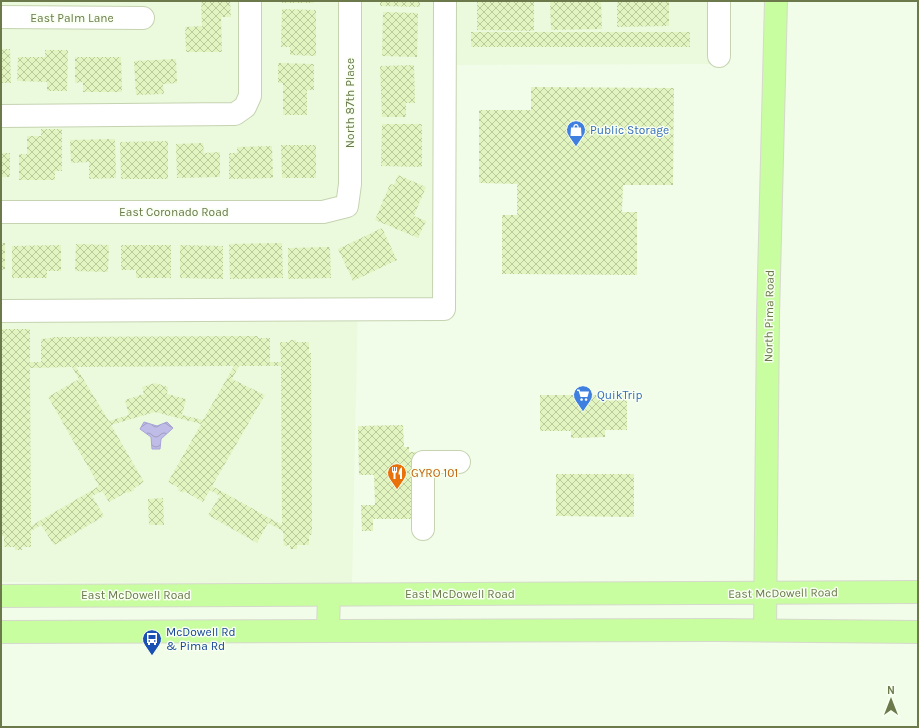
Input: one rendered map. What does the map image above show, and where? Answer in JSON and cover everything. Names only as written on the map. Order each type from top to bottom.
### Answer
[{"type":"main road","name":"North Pima Road","points":[[765,630],[769,308],[776,1]]},
{"type":"main road","name":"East McDowell Road","points":[[1,596],[766,594],[918,592]]},
{"type":"main road","points":[[328,631],[330,595]]},
{"type":"main road","points":[[1,632],[765,630],[918,632]]},
{"type":"street","points":[[1,116],[235,114],[245,107],[250,96],[250,1]]},
{"type":"street","name":"North 87th Place","points":[[347,206],[350,184],[350,1]]},
{"type":"street","points":[[1,310],[444,309],[445,1]]},
{"type":"street","points":[[719,1],[719,56]]},
{"type":"street","name":"East Palm Lane","points":[[1,17],[143,18]]},
{"type":"street","name":"East Coronado Road","points":[[1,212],[323,212],[347,206]]},
{"type":"street","points":[[423,529],[423,462],[459,462]]},
{"type":"shaded area","points":[[1,1],[730,1],[730,64],[454,65],[453,305],[358,303],[352,584],[1,582]]},
{"type":"water","points":[[144,422],[157,426],[167,422],[173,428],[161,439],[160,449],[152,449],[151,437],[140,429]]},
{"type":"building","points":[[201,1],[230,1],[231,17],[221,17],[222,52],[186,52],[185,27],[202,26]]},
{"type":"building","points":[[282,1],[314,1],[314,3],[282,3]]},
{"type":"building","points":[[380,1],[420,1],[420,7],[380,6]]},
{"type":"building","points":[[477,1],[534,1],[534,31],[477,30]]},
{"type":"building","points":[[550,1],[601,1],[602,29],[551,30]]},
{"type":"building","points":[[617,1],[669,1],[669,26],[617,27]]},
{"type":"building","points":[[282,9],[316,10],[316,56],[290,55],[290,47],[281,47]]},
{"type":"building","points":[[383,12],[418,13],[417,57],[382,56]]},
{"type":"building","points":[[471,32],[690,32],[690,47],[471,47]]},
{"type":"building","points":[[1,49],[10,49],[11,83],[1,83]]},
{"type":"building","points":[[45,50],[68,50],[67,91],[47,91],[47,82],[17,81],[18,57],[45,57]]},
{"type":"building","points":[[75,57],[121,57],[122,92],[83,92],[83,82],[75,83]]},
{"type":"building","points":[[176,59],[177,83],[163,84],[164,94],[136,95],[134,61]]},
{"type":"building","points":[[278,63],[314,64],[314,90],[307,90],[307,115],[283,115],[283,83],[278,83]]},
{"type":"building","points":[[414,65],[415,103],[406,103],[406,117],[382,117],[380,66]]},
{"type":"building","name":"Public Storage","points":[[531,87],[674,88],[673,185],[623,185],[622,212],[637,212],[637,275],[502,274],[502,215],[517,215],[517,184],[479,183],[479,110],[531,110]]},
{"type":"building","points":[[382,124],[422,124],[422,167],[381,166]]},
{"type":"building","points":[[41,129],[62,129],[62,171],[55,171],[55,180],[19,180],[19,154],[27,154],[27,136],[41,136]]},
{"type":"building","points":[[115,139],[116,178],[89,179],[89,162],[71,163],[70,140]]},
{"type":"building","points":[[168,141],[168,179],[121,179],[120,142]]},
{"type":"building","points":[[203,143],[204,153],[220,152],[220,177],[177,178],[176,144]]},
{"type":"building","points":[[281,145],[316,145],[316,178],[282,178]]},
{"type":"building","points":[[272,146],[273,178],[229,179],[229,153],[237,153],[237,147]]},
{"type":"building","points":[[1,153],[10,153],[10,177],[1,177]]},
{"type":"building","points":[[398,175],[426,187],[414,216],[426,221],[418,238],[375,220],[390,184],[394,185]]},
{"type":"building","points":[[382,228],[397,260],[353,281],[338,249]]},
{"type":"building","points":[[1,243],[5,243],[5,269],[1,270]]},
{"type":"building","points":[[282,243],[283,278],[230,279],[229,244]]},
{"type":"building","points":[[76,244],[109,245],[108,272],[75,271]]},
{"type":"building","points":[[61,245],[61,271],[47,271],[47,278],[12,278],[12,246]]},
{"type":"building","points":[[121,245],[171,245],[171,278],[136,278],[136,270],[121,270]]},
{"type":"building","points":[[180,245],[223,246],[223,279],[180,278]]},
{"type":"building","points":[[330,247],[331,278],[288,279],[288,248]]},
{"type":"building","points":[[2,329],[30,329],[30,362],[41,362],[41,339],[52,337],[258,336],[258,338],[270,338],[270,362],[281,362],[280,342],[290,342],[290,340],[296,340],[296,342],[309,342],[309,353],[311,353],[312,535],[309,535],[309,545],[297,545],[297,549],[290,549],[290,545],[284,546],[283,531],[268,523],[257,543],[208,515],[220,496],[210,490],[203,502],[184,491],[183,493],[178,490],[179,488],[168,482],[201,424],[155,412],[111,425],[144,482],[133,489],[134,490],[128,493],[127,492],[109,502],[102,491],[92,496],[104,516],[54,545],[41,525],[31,531],[31,547],[22,547],[22,550],[15,550],[15,547],[4,547],[4,536],[2,536]],"holes":[[[234,366],[203,420],[182,415],[186,399],[167,394],[168,387],[155,383],[142,387],[144,394],[125,400],[129,415],[109,421],[76,367]],[[239,366],[281,366],[282,525],[212,486],[265,395],[232,379]],[[72,367],[79,379],[48,397],[99,486],[31,526],[30,368]]]},
{"type":"building","name":"QuikTrip","points":[[540,395],[627,395],[627,430],[605,430],[605,437],[571,438],[571,431],[540,431]]},
{"type":"building","name":"GYRO 101","points":[[403,425],[404,447],[409,447],[409,452],[419,452],[420,519],[373,519],[373,531],[362,531],[361,505],[375,505],[374,475],[359,475],[358,426]]},
{"type":"building","points":[[556,474],[634,474],[634,517],[556,516]]},
{"type":"building","points":[[163,498],[164,525],[149,525],[148,499]]},
{"type":"place","name":"Public Storage","points":[[576,147]]},
{"type":"place","name":"QuikTrip","points":[[583,412]]},
{"type":"place","name":"GYRO 101","points":[[397,490]]},
{"type":"place","name":"McDowell Rd & Pima Rd","points":[[152,656]]}]
